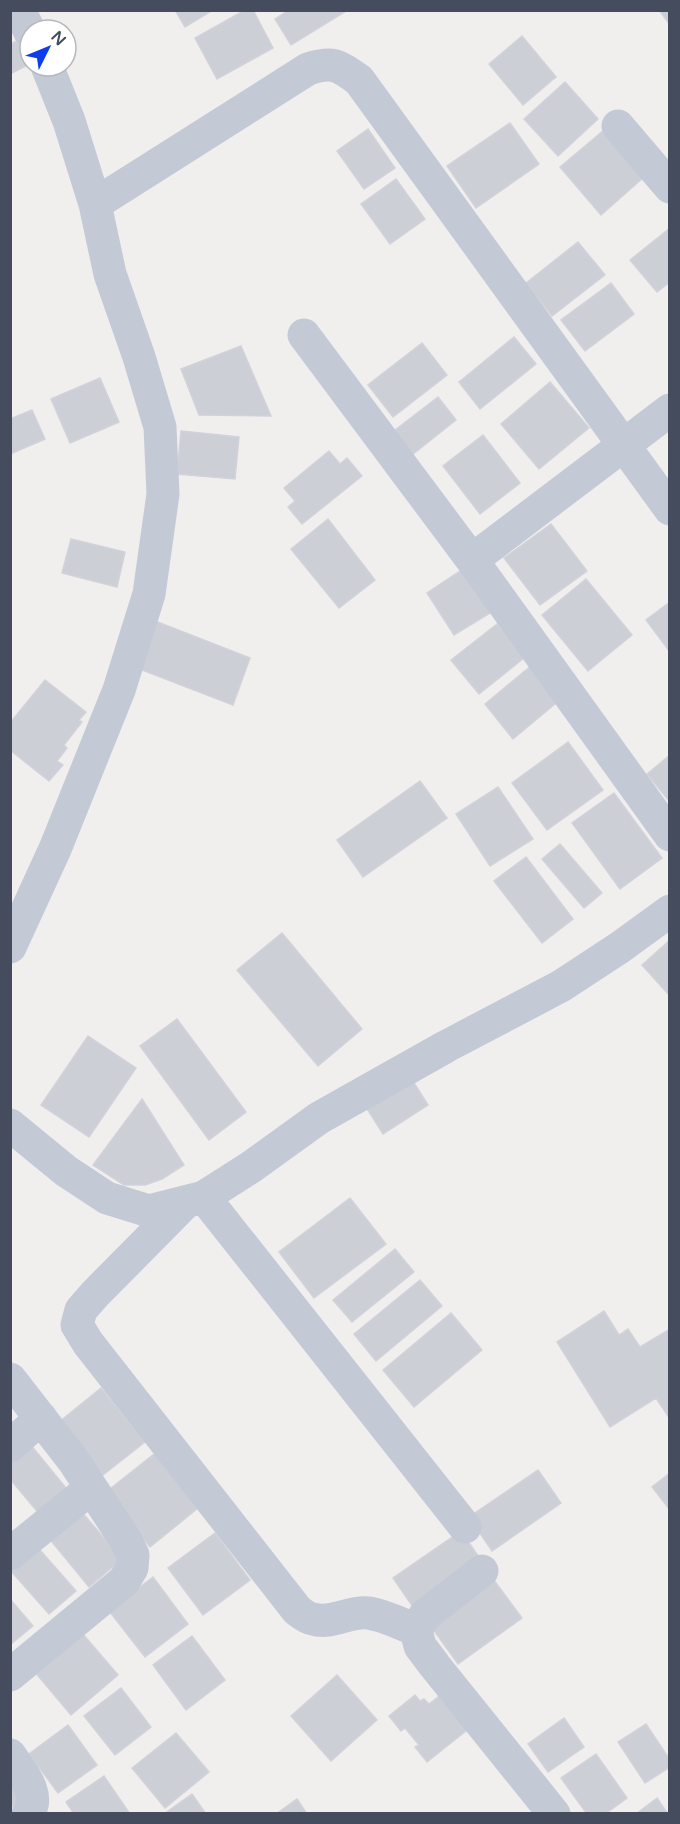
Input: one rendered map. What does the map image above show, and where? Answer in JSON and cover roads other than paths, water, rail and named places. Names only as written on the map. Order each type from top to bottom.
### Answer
[{"type":"street","points":[[95,204],[308,69],[326,63],[343,68],[359,80],[669,508]]},
{"type":"street","points":[[10,947],[55,849],[119,690],[149,594],[163,494],[160,427],[110,274],[95,204],[69,122],[52,78]]},
{"type":"street","points":[[618,126],[669,187]]},
{"type":"street","points":[[304,335],[472,560],[669,836]]},
{"type":"street","points":[[472,560],[669,410]]},
{"type":"street","points":[[417,1630],[368,1613],[351,1614],[331,1620],[313,1619],[297,1610],[88,1343],[77,1325],[81,1310],[95,1294],[196,1200],[251,1167],[319,1118],[447,1046],[561,986],[619,948],[669,911]]},
{"type":"street","points":[[10,1125],[66,1171],[107,1198],[149,1211],[196,1200]]},
{"type":"street","points":[[196,1200],[465,1527]]},
{"type":"street","points":[[10,1379],[91,1488],[133,1555],[132,1568],[124,1581],[10,1675]]},
{"type":"street","points":[[10,1446],[41,1418]]},
{"type":"street","points":[[10,1554],[91,1488]]},
{"type":"street","points":[[483,1571],[425,1615],[417,1630],[420,1646],[544,1810]]},
{"type":"street","points":[[10,1755],[34,1797],[33,1807],[28,1814]]}]
